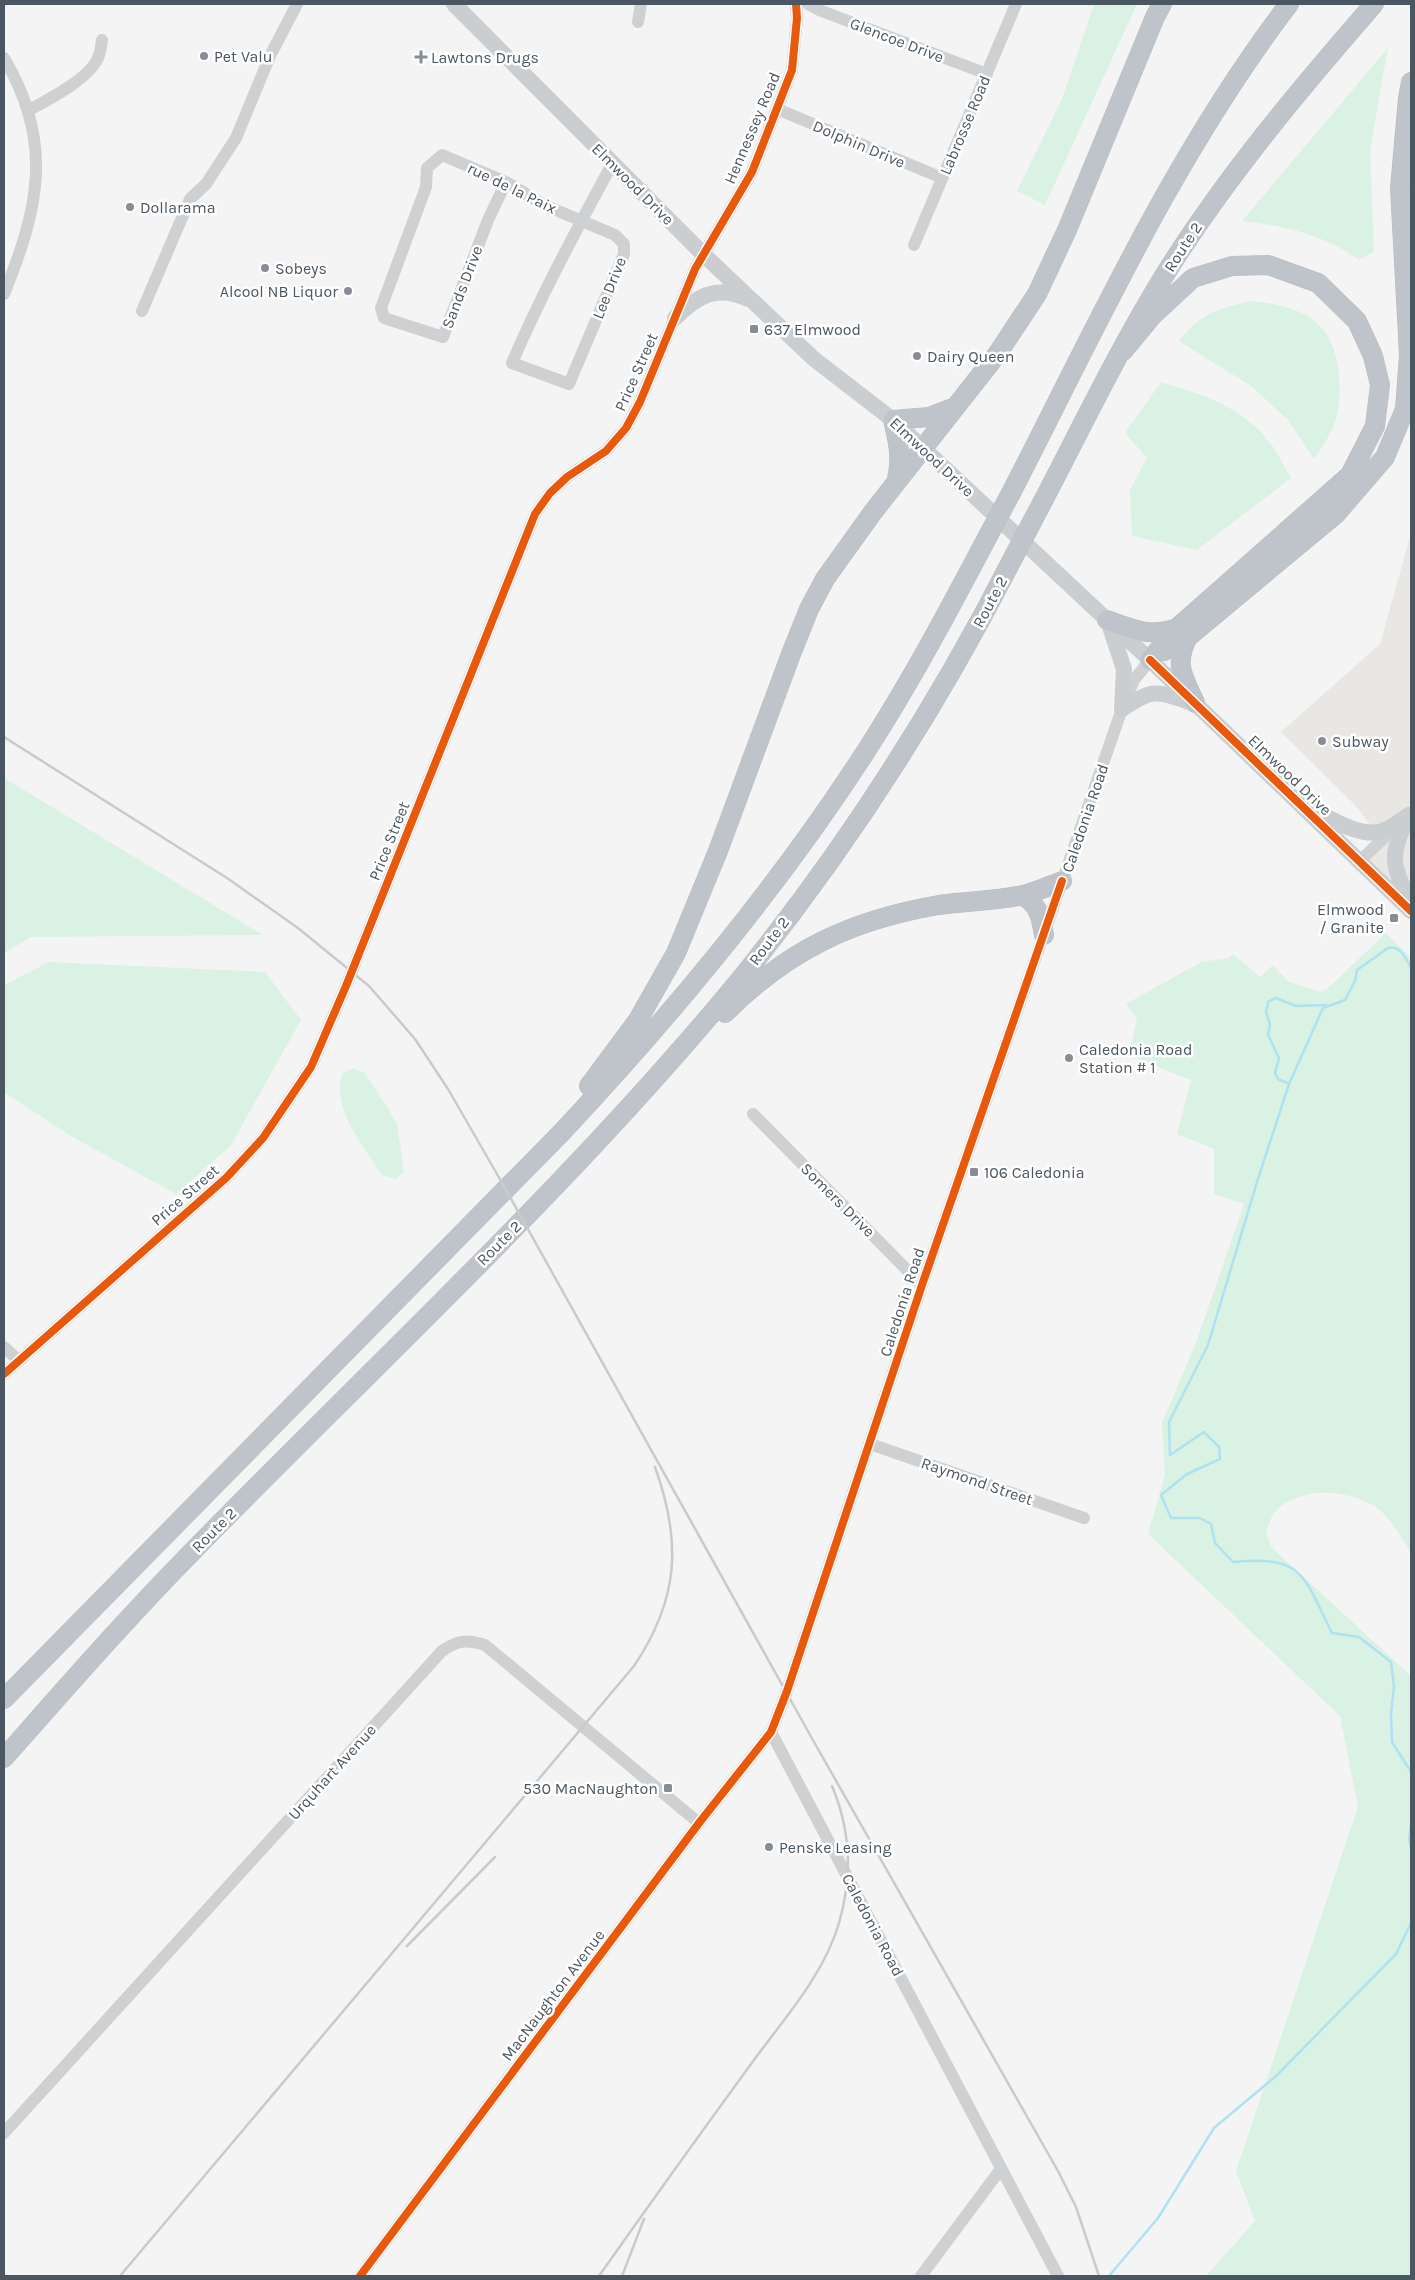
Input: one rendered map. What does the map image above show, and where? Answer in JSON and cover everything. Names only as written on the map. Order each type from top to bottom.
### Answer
[{"type":"highway","points":[[522,1172],[548,1134],[582,1097],[617,1051],[656,992],[695,908],[809,609],[825,579],[845,550],[998,353],[1037,294],[1067,230],[1162,4]]},
{"type":"highway","name":"Route 2","points":[[4,1699],[569,1125],[655,1029],[759,900],[846,782],[896,702],[1011,493],[1187,156],[1240,72],[1289,4]]},
{"type":"highway","name":"Route 2","points":[[4,1758],[190,1554],[568,1173],[648,1085],[745,972],[870,802],[954,668],[1163,277],[1219,195],[1289,102],[1374,4]]},
{"type":"highway","points":[[1150,660],[1336,514],[1385,457],[1405,409],[1409,354],[1400,188],[1411,82]]},
{"type":"highway","points":[[1107,620],[1141,631],[1162,634],[1182,633],[1350,475],[1375,426],[1380,384],[1373,356],[1357,321],[1318,283],[1268,265],[1232,266],[1193,278],[1152,316],[1123,351]]},
{"type":"highway","points":[[897,481],[901,464],[900,450],[892,420],[929,418],[956,406]]},
{"type":"highway","points":[[1182,633],[1179,666],[1195,704]]},
{"type":"highway","points":[[648,1085],[680,1060],[763,977],[821,941],[869,922],[921,909],[1022,895],[1062,882]]},
{"type":"highway","points":[[1022,895],[1032,901],[1041,914],[1044,935]]},
{"type":"main road","name":"Elmwood Drive","points":[[454,4],[704,255],[814,359],[892,420],[923,448],[1150,660],[1411,911]]},
{"type":"main road","points":[[675,318],[691,302],[706,295],[722,292],[739,294],[754,302]]},
{"type":"main road","points":[[1107,620],[1124,669],[1122,709]]},
{"type":"main road","points":[[1122,709],[1152,692],[1163,693],[1195,704]]},
{"type":"main road","points":[[1301,804],[1344,825],[1366,832],[1384,830],[1410,813]]},
{"type":"main road","points":[[1410,813],[1398,838],[1394,860],[1396,874],[1411,904]]},
{"type":"street","points":[[142,311],[190,199],[206,184],[236,138],[270,56],[297,4]]},
{"type":"street","points":[[638,22],[641,4]]},
{"type":"street","name":"Hennessey Road","points":[[704,255],[752,172],[792,70],[797,18],[796,4]]},
{"type":"street","name":"Glencoe Drive","points":[[808,4],[819,10],[987,74]]},
{"type":"street","name":"Labrosse Road","points":[[914,245],[1016,4]]},
{"type":"street","points":[[29,110],[57,95],[87,71],[99,57],[102,40]]},
{"type":"street","points":[[4,58],[18,82],[29,110],[36,148],[36,181],[32,214],[23,247],[4,294]]},
{"type":"street","name":"Dolphin Drive","points":[[776,109],[942,178]]},
{"type":"street","name":"rue de la Paix","points":[[442,154],[506,182],[544,205],[582,221]]},
{"type":"street","name":"Sands Drive","points":[[442,154],[426,168],[426,187],[381,308],[384,318],[443,337],[506,182]]},
{"type":"street","points":[[582,221],[612,164]]},
{"type":"street","name":"Lee Drive","points":[[582,221],[615,235],[624,244],[624,254],[570,384],[512,364],[533,314],[582,221]]},
{"type":"street","name":"Price Street","points":[[4,1374],[226,1178],[263,1138],[311,1067],[346,986],[535,514],[567,477],[606,451],[626,428],[640,402],[695,269],[704,255]]},
{"type":"street","name":"Caledonia Road","points":[[1058,2276],[1000,2170],[771,1732],[787,1691],[922,1285],[1122,709],[1134,680],[1150,660]]},
{"type":"street","points":[[1360,861],[1410,813]]},
{"type":"street","name":"Somers Drive","points":[[754,1114],[922,1285]]},
{"type":"street","points":[[4,1347],[18,1360]]},
{"type":"street","name":"Raymond Street","points":[[870,1444],[1084,1518]]},
{"type":"street","name":"Urquhart Avenue","points":[[4,2133],[442,1650],[456,1641],[471,1640],[485,1645],[699,1823]]},
{"type":"street","name":"MacNaughton Avenue","points":[[360,2276],[699,1823],[771,1732]]},
{"type":"street","points":[[921,2276],[1000,2170]]},
{"type":"shaded area","points":[[1411,533],[1411,907],[1360,856],[1379,836],[1355,805],[1281,732],[1380,644]]},
{"type":"green space","points":[[1094,4],[1137,4],[1045,205],[1017,191],[1062,99]]},
{"type":"green space","points":[[1388,48],[1370,150],[1374,251],[1359,260],[1332,244],[1303,233],[1242,221]]},
{"type":"green space","points":[[1251,301],[1269,303],[1300,312],[1323,329],[1331,342],[1339,377],[1339,406],[1331,432],[1314,459],[1288,420],[1251,386],[1179,341],[1202,318],[1219,310]]},
{"type":"green space","points":[[1161,382],[1204,396],[1243,417],[1270,442],[1291,478],[1197,550],[1132,536],[1130,490],[1147,458],[1125,433]]},
{"type":"green space","points":[[4,778],[263,935],[31,937],[4,953]]},
{"type":"green space","points":[[1386,933],[1411,958],[1411,1553],[1384,1514],[1373,1505],[1335,1493],[1307,1494],[1283,1505],[1273,1515],[1266,1532],[1271,1547],[1411,1676],[1411,2276],[1206,2276],[1255,2221],[1236,2171],[1358,1807],[1340,1716],[1148,1534],[1165,1475],[1162,1423],[1197,1340],[1244,1204],[1214,1194],[1214,1149],[1177,1134],[1191,1080],[1129,1056],[1137,1019],[1126,1004],[1201,962],[1229,958],[1233,954],[1260,977],[1273,965],[1289,982],[1321,992],[1326,990]]},
{"type":"green space","points":[[49,962],[265,972],[301,1020],[231,1145],[176,1194],[71,1136],[4,1092],[4,985]]},
{"type":"green space","points":[[354,1068],[365,1073],[397,1123],[404,1172],[395,1179],[382,1175],[358,1139],[345,1113],[340,1086],[343,1073]]},
{"type":"waterway","points":[[1411,967],[1399,950],[1388,948],[1357,970],[1355,981],[1345,1000],[1323,1008],[1289,1084],[1257,1182],[1208,1345],[1169,1422],[1170,1455],[1204,1432],[1219,1447],[1220,1459],[1187,1474],[1161,1495],[1171,1518],[1200,1518],[1211,1524],[1215,1543],[1233,1562],[1275,1562],[1288,1566],[1299,1574],[1307,1584],[1332,1633],[1359,1637],[1391,1662],[1394,1686],[1391,1714],[1392,1742],[1411,1772]]},
{"type":"waterway","points":[[1289,1084],[1278,1079],[1275,1073],[1279,1058],[1268,1035],[1270,1024],[1266,1012],[1268,1002],[1276,998],[1296,1006],[1326,1005]]},
{"type":"waterway","points":[[1411,1824],[1409,1840],[1411,1848]]},
{"type":"waterway","points":[[1109,2276],[1158,2218],[1214,2128],[1276,2076],[1396,1954],[1411,1923]]},
{"type":"railway","points":[[4,737],[227,878],[298,928],[369,986],[415,1039],[448,1089],[505,1188],[814,1742],[1058,2171],[1076,2207],[1099,2276]]},
{"type":"railway","points":[[120,2276],[634,1666],[649,1641],[660,1617],[668,1593],[672,1570],[669,1520],[664,1494],[655,1467]]},
{"type":"railway","points":[[599,2276],[801,1996],[823,1961],[839,1923],[848,1870],[848,1853],[843,1820],[832,1786]]},
{"type":"railway","points":[[407,1946],[495,1857]]},
{"type":"railway","points":[[622,2276],[644,2219]]},
{"type":"cycle path","points":[[4,1374],[226,1178],[263,1138],[311,1067],[346,986],[535,514],[550,493],[567,477],[606,451],[626,428],[640,402],[695,269],[752,172],[792,70],[797,18],[796,4]]},
{"type":"cycle path","points":[[1150,660],[1411,911]]},
{"type":"cycle path","points":[[360,2276],[699,1823],[771,1732],[787,1691],[922,1285],[1062,881]]},
{"type":"place","name":"Pet Valu","points":[[204,56]]},
{"type":"place","name":"Lawtons Drugs","points":[[421,57]]},
{"type":"place","name":"Dollarama","points":[[130,207]]},
{"type":"place","name":"Sobeys","points":[[265,268]]},
{"type":"place","name":"Alcool NB Liquor","points":[[348,291]]},
{"type":"place","name":"637 Elmwood","points":[[754,329]]},
{"type":"place","name":"Dairy Queen","points":[[917,356]]},
{"type":"place","name":"Subway","points":[[1322,741]]},
{"type":"place","name":"Elmwood / Granite","points":[[1394,918]]},
{"type":"place","name":"Caledonia Road Station # 1","points":[[1069,1058]]},
{"type":"place","name":"106 Caledonia","points":[[974,1172]]},
{"type":"place","name":"530 MacNaughton","points":[[668,1788]]},
{"type":"place","name":"Penske Leasing","points":[[769,1847]]}]
